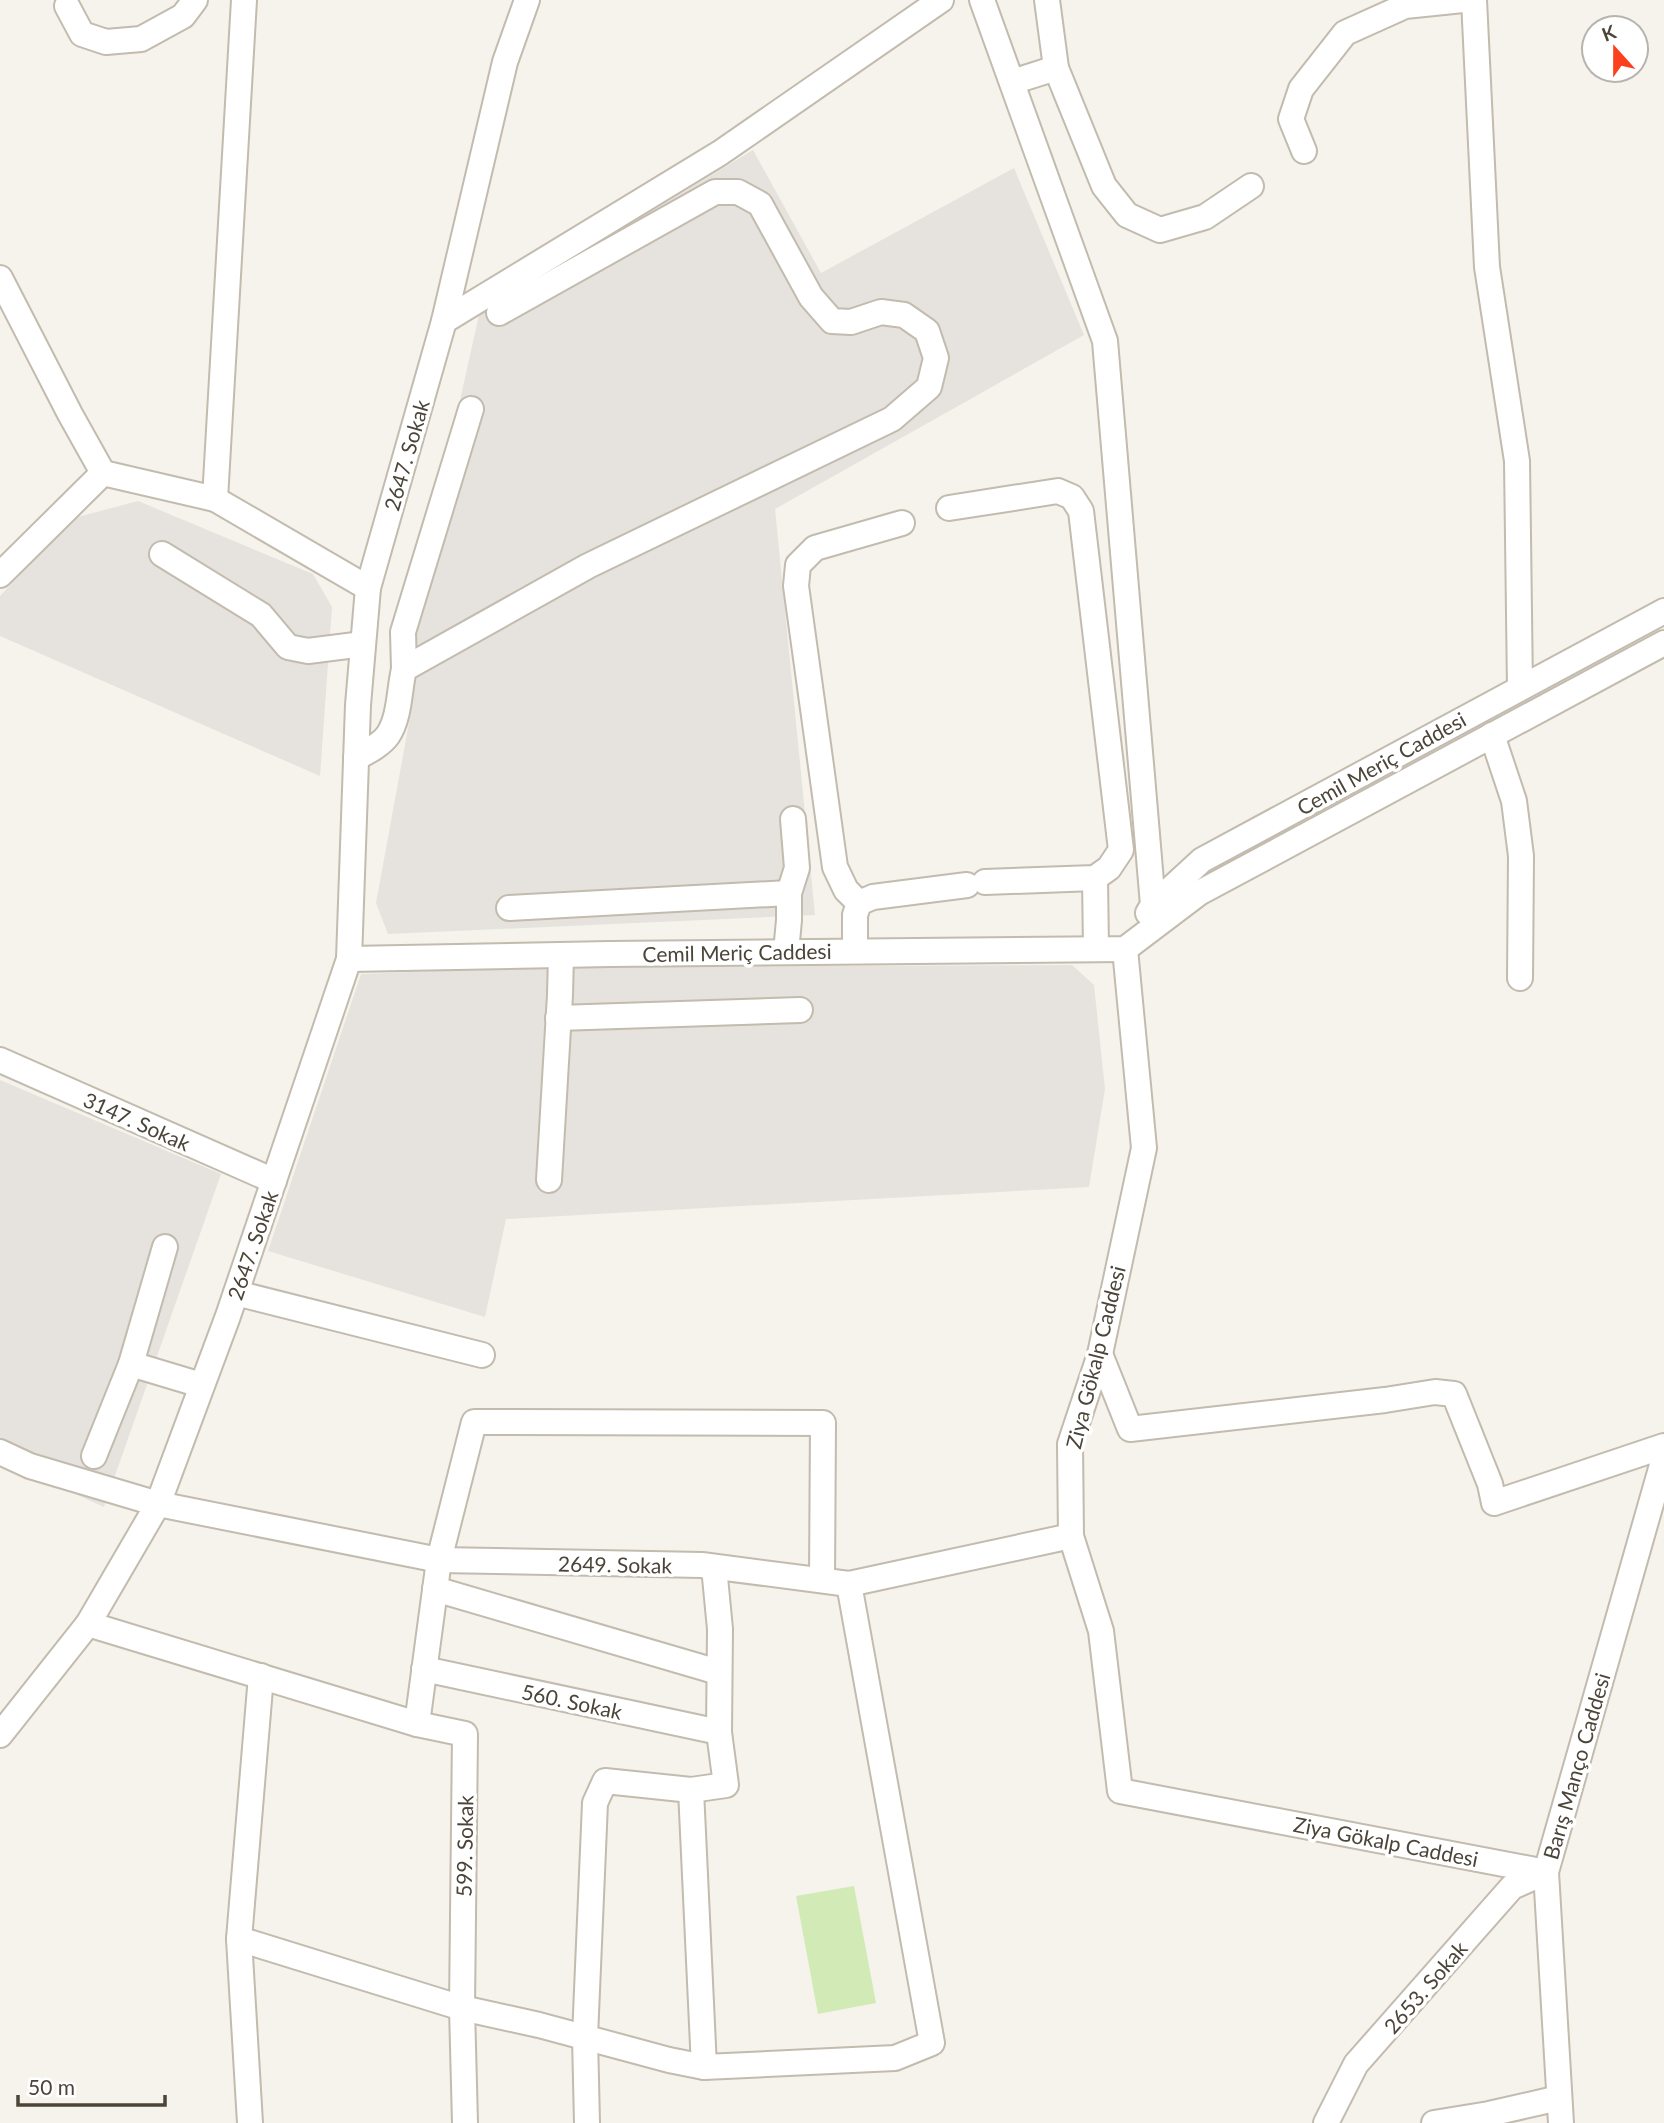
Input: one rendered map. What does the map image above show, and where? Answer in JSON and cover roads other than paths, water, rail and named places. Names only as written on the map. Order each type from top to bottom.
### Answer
[{"type":"street","points":[[67,6],[82,34],[106,42],[141,39],[183,16],[195,0]]},
{"type":"street","points":[[215,499],[244,0]]},
{"type":"street","name":"2647. Sokak","points":[[0,1735],[88,1624],[158,1504],[236,1293],[349,959],[358,705],[368,588],[444,321],[505,62],[527,0]]},
{"type":"street","points":[[444,321],[720,153],[941,0]]},
{"type":"street","points":[[982,0],[1105,341],[1153,905]]},
{"type":"street","points":[[1047,0],[1056,68],[1104,186],[1127,215],[1160,230],[1205,217],[1251,186]]},
{"type":"street","points":[[1304,151],[1291,119],[1301,89],[1345,33],[1405,6],[1463,0]]},
{"type":"street","points":[[1474,0],[1487,267],[1517,461],[1520,688]]},
{"type":"street","points":[[1012,82],[1056,68]]},
{"type":"street","points":[[404,669],[588,566],[892,419],[929,387],[936,358],[927,331],[904,315],[881,312],[851,322],[832,321],[811,297],[760,204],[737,192],[715,192],[499,313]]},
{"type":"street","points":[[0,278],[69,414],[103,473],[215,499],[368,588]]},
{"type":"street","points":[[356,758],[374,748],[388,735],[397,712],[404,669],[403,632],[471,410]]},
{"type":"street","points":[[0,575],[103,473]]},
{"type":"street","points":[[855,951],[855,915],[859,903],[873,897],[976,883],[1095,878],[1110,868],[1121,850],[1081,511],[1072,497],[1058,491],[949,508]]},
{"type":"street","points":[[859,903],[846,890],[835,867],[796,586],[798,565],[815,548],[902,523]]},
{"type":"street","points":[[162,554],[261,615],[288,647],[308,651],[363,644]]},
{"type":"street","name":"Cemil Meriç Caddesi","points":[[1125,949],[1153,905],[1202,860],[1664,611]]},
{"type":"street","name":"Cemil Meriç Caddesi","points":[[349,959],[561,954],[1125,949],[1199,893],[1664,643]]},
{"type":"street","points":[[1492,735],[1514,801],[1521,856],[1520,978]]},
{"type":"street","points":[[786,952],[789,893],[797,868],[793,819]]},
{"type":"street","points":[[1095,878],[1096,949]]},
{"type":"street","points":[[509,908],[789,893]]},
{"type":"street","name":"Ziya Gökalp Caddesi","points":[[1125,949],[1144,1148],[1100,1354],[1070,1444],[1071,1536],[1101,1631],[1120,1791],[1546,1872]]},
{"type":"street","points":[[549,1180],[561,954]]},
{"type":"street","points":[[558,1018],[800,1010]]},
{"type":"street","name":"3147. Sokak","points":[[0,1060],[274,1181]]},
{"type":"street","points":[[94,1456],[131,1364],[165,1247]]},
{"type":"street","points":[[236,1293],[482,1355]]},
{"type":"street","points":[[1100,1354],[1130,1429],[1435,1392],[1454,1394],[1490,1484],[1494,1503],[1664,1446]]},
{"type":"street","points":[[131,1364],[201,1385]]},
{"type":"street","points":[[88,1624],[417,1724],[439,1560],[474,1422],[823,1423],[822,1580]]},
{"type":"street","name":"2649. Sokak","points":[[0,1452],[30,1466],[158,1504],[439,1560],[714,1567],[849,1584],[1071,1536]]},
{"type":"street","name":"Barış Manço Caddesi","points":[[1561,2123],[1546,1872],[1664,1458]]},
{"type":"street","points":[[587,2123],[585,2037],[595,1803],[605,1781],[691,1790],[726,1785],[719,1732],[720,1629],[714,1567]]},
{"type":"street","points":[[239,1939],[462,2008],[704,2067],[894,2059],[932,2043],[849,1584]]},
{"type":"street","points":[[435,1589],[718,1672]]},
{"type":"street","name":"560. Sokak","points":[[424,1669],[719,1732]]},
{"type":"street","points":[[250,2123],[239,1939],[261,1676]]},
{"type":"street","name":"599. Sokak","points":[[417,1724],[465,1734],[462,2008]]},
{"type":"street","points":[[691,1790],[704,2067]]},
{"type":"street","name":"2653. Sokak","points":[[1326,2123],[1356,2064],[1512,1887],[1546,1872]]},
{"type":"street","points":[[462,2008],[465,2123]]},
{"type":"street","points":[[1434,2123],[1559,2098]]}]
